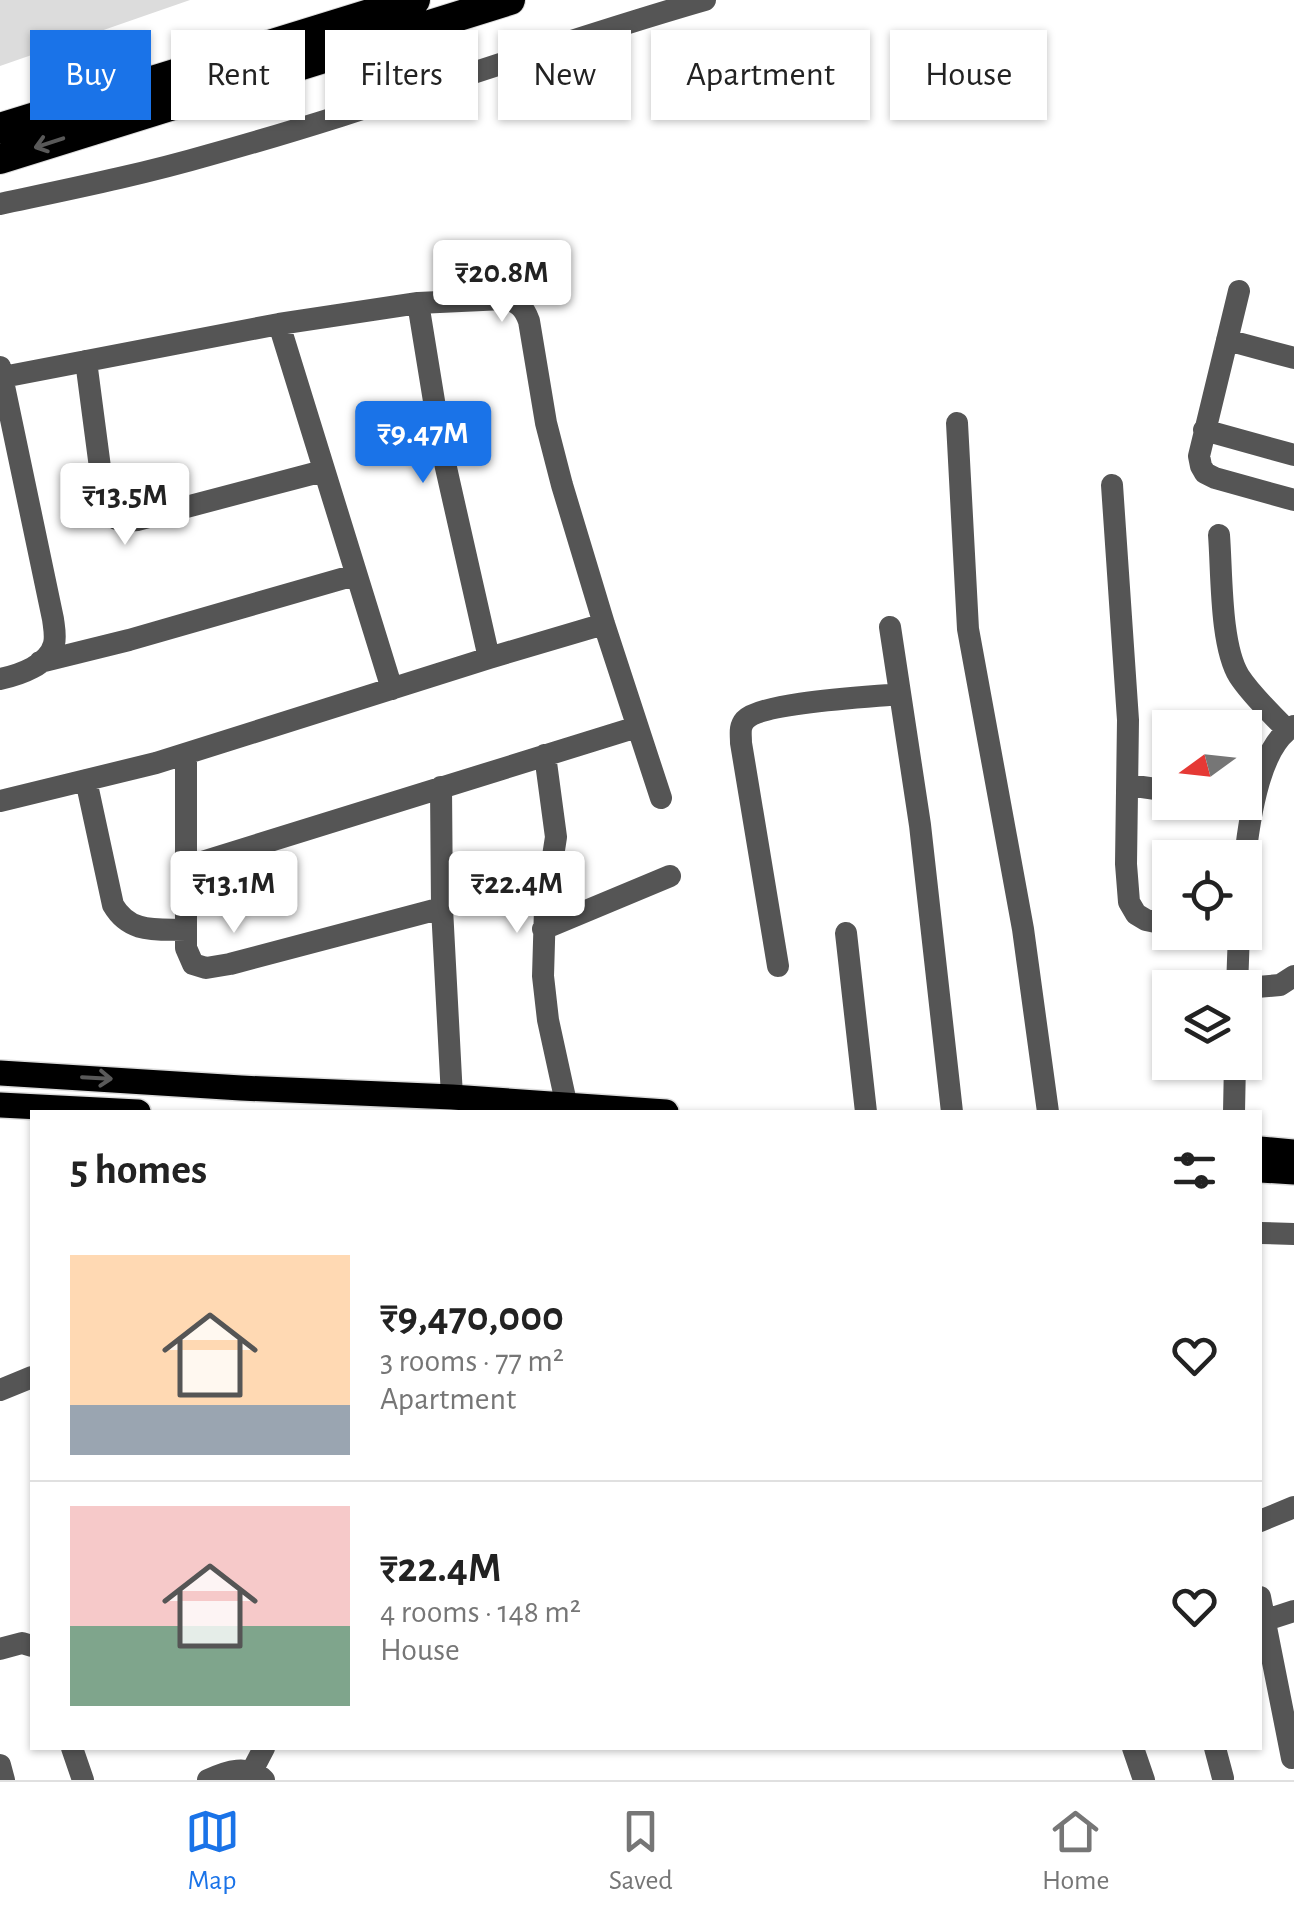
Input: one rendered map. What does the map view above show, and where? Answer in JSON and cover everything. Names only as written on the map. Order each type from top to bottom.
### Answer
[{"type":"highway","points":[[0,128],[415,0]]},
{"type":"highway","points":[[0,159],[510,0]]},
{"type":"main road","points":[[0,1073],[626,1110]]},
{"type":"main road","points":[[0,1106],[66,1110]]},
{"type":"main road","points":[[1262,1150],[1294,1152]]},
{"type":"main road","points":[[1262,1170],[1294,1172]]},
{"type":"street","points":[[0,204],[206,156],[704,0]]},
{"type":"street","points":[[1240,291],[1204,430],[1201,466],[1205,472],[1237,486],[1294,500]]},
{"type":"street","points":[[0,679],[40,662],[52,651],[55,639],[1,372],[86,361],[279,324],[418,303],[504,298],[525,309],[558,470],[661,798]]},
{"type":"street","points":[[418,303],[442,450],[489,658]]},
{"type":"street","points":[[279,324],[392,689]]},
{"type":"street","points":[[1227,340],[1294,358]]},
{"type":"street","points":[[86,361],[104,498],[115,520],[137,520],[323,471]]},
{"type":"street","points":[[957,423],[968,629],[1023,929],[1048,1110]]},
{"type":"street","points":[[1204,430],[1294,454]]},
{"type":"street","points":[[1112,485],[1126,668],[1126,864],[1130,902],[1136,914],[1152,921]]},
{"type":"street","points":[[1219,535],[1231,659],[1249,689],[1291,728],[1272,750],[1262,772]]},
{"type":"street","points":[[40,662],[355,575]]},
{"type":"street","points":[[0,801],[186,754],[604,624]]},
{"type":"street","points":[[890,627],[920,825],[952,1110]]},
{"type":"street","points":[[778,966],[740,727],[746,718],[768,708],[900,694]]},
{"type":"street","points":[[186,867],[637,726]]},
{"type":"street","points":[[186,754],[186,948],[194,964],[206,968],[278,952],[442,908]]},
{"type":"street","points":[[544,755],[556,837],[543,929],[543,976],[566,1107]]},
{"type":"street","points":[[86,780],[113,906],[121,918],[148,929],[186,930]]},
{"type":"street","points":[[1128,785],[1152,788]]},
{"type":"street","points":[[441,787],[442,908],[452,1097]]},
{"type":"street","points":[[543,929],[670,876]]},
{"type":"street","points":[[846,933],[866,1110]]},
{"type":"street","points":[[1262,987],[1280,985],[1294,976]]},
{"type":"street","points":[[1234,1110],[1235,1080]]},
{"type":"street","points":[[1262,1233],[1294,1234]]},
{"type":"street","points":[[0,1390],[30,1377]]},
{"type":"street","points":[[1262,1520],[1294,1507]]},
{"type":"street","points":[[1292,1758],[1262,1622],[1294,1612]]},
{"type":"street","points":[[0,1648],[22,1642],[30,1645]]},
{"type":"street","points":[[73,1750],[83,1780]]},
{"type":"street","points":[[208,1780],[232,1770],[258,1775],[264,1750]]},
{"type":"street","points":[[1135,1750],[1144,1780]]},
{"type":"street","points":[[1216,1750],[1223,1778]]},
{"type":"street","points":[[0,1765],[4,1780]]},
{"type":"shaded area","points":[[0,0],[190,0],[104,30],[30,30],[30,56],[0,66]]}]
